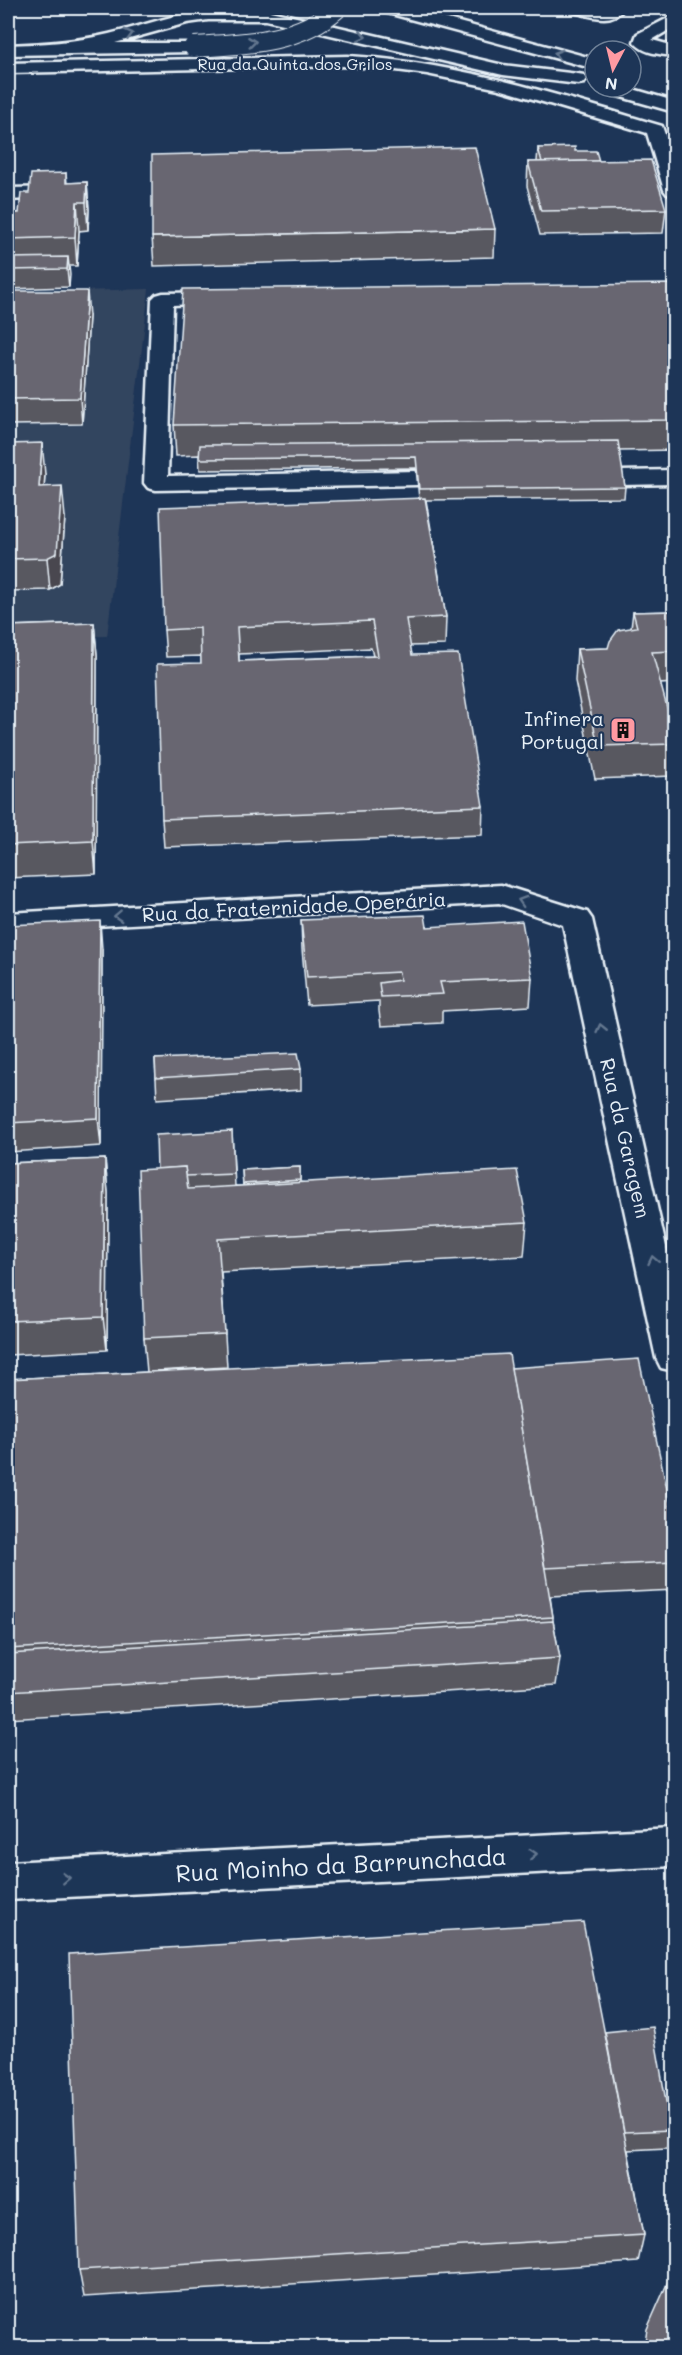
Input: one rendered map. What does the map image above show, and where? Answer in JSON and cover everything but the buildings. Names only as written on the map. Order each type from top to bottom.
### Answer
[{"type":"main road","points":[[326,8],[343,11]]},
{"type":"main road","points":[[450,8],[520,43]]},
{"type":"main road","points":[[580,8],[605,14],[616,8]]},
{"type":"main road","points":[[8,50],[194,47],[257,42],[292,33],[343,11]]},
{"type":"main road","points":[[51,50],[110,39],[186,18],[208,15],[266,15],[503,70],[583,81]]},
{"type":"main road","points":[[386,15],[520,43],[583,61]]},
{"type":"main road","points":[[386,15],[583,80]]},
{"type":"main road","points":[[8,33],[67,31],[114,20]]},
{"type":"main road","points":[[675,20],[644,38],[643,42],[651,47],[675,51]]},
{"type":"main road","name":"Rua da Quinta dos Grilos","points":[[8,68],[302,61],[400,63],[483,78],[675,137]]},
{"type":"main road","points":[[643,98],[675,107]]},
{"type":"main road","points":[[655,130],[675,190]]},
{"type":"main road","points":[[8,194],[77,192]]},
{"type":"main road","points":[[246,298],[163,299],[156,483],[417,478]]},
{"type":"main road","points":[[621,478],[675,477]]},
{"type":"main road","name":"Rua da Fraternidade Operária","points":[[8,922],[501,894],[577,919]]},
{"type":"main road","name":"Rua da Garagem","points":[[577,919],[675,1358]]},
{"type":"main road","name":"Rua Moinho da Barrunchada","points":[[8,1881],[675,1847]]},
{"type":"shaded area","points":[[149,289],[107,636],[8,638],[8,293]]},
{"type":"place","name":"Infinera Portugal","points":[[623,730]]}]
